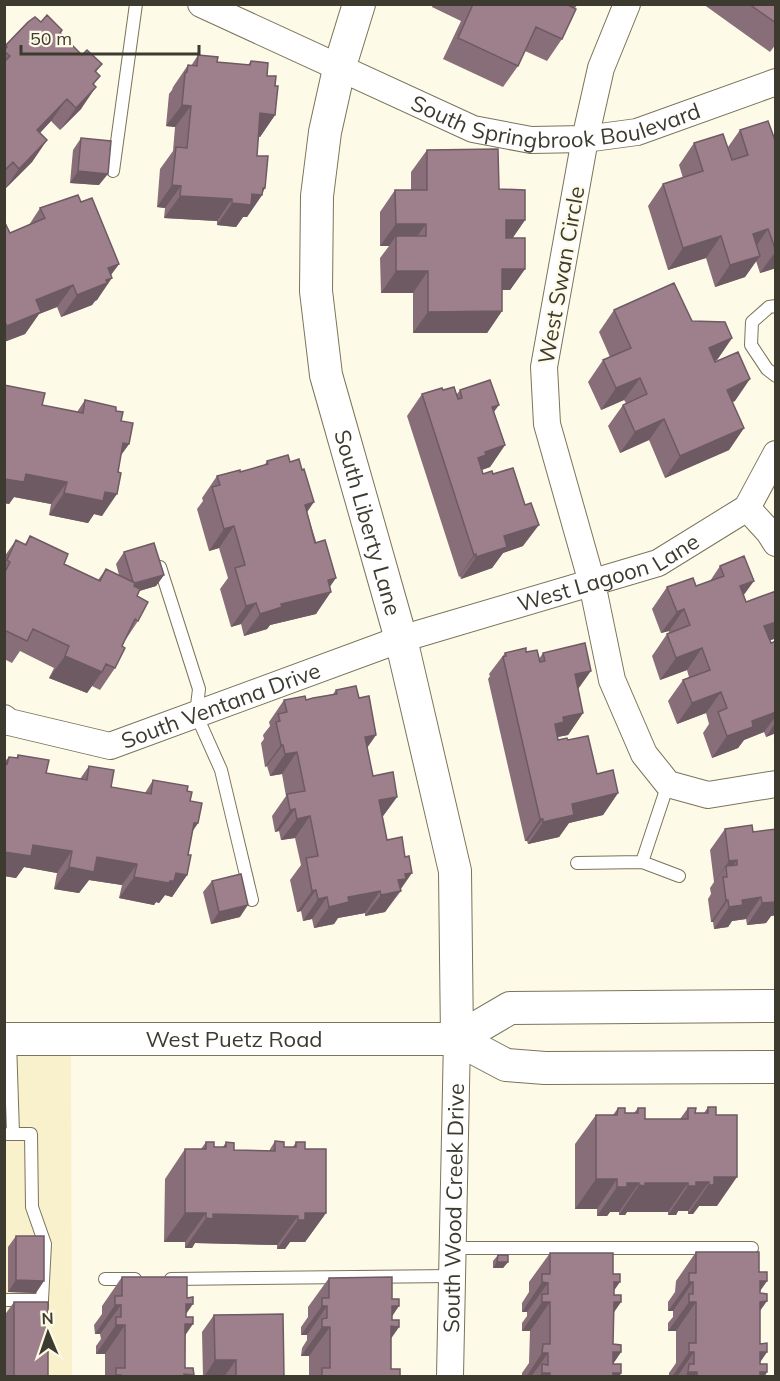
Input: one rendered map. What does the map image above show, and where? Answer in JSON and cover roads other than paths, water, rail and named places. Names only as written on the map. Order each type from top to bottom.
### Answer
[{"type":"street","points":[[201,4],[339,69]]},
{"type":"street","name":"South Liberty Lane","points":[[359,4],[339,69],[325,132],[317,196],[316,291],[326,375],[401,639],[455,871],[457,1039]]},
{"type":"street","name":"West Swan Circle","points":[[627,4],[601,69],[585,139],[544,367],[547,424],[592,583],[612,680],[644,754],[668,784]]},
{"type":"street","name":"South Springbrook Boulevard","points":[[339,69],[473,129],[531,140],[585,139],[637,132],[776,82]]},
{"type":"street","points":[[776,454],[747,508],[776,543]]},
{"type":"street","name":"West Lagoon Lane","points":[[401,639],[658,563],[747,508]]},
{"type":"street","name":"South Ventana Drive","points":[[4,718],[9,722],[110,746],[401,639]]},
{"type":"street","points":[[668,784],[708,795],[776,784]]},
{"type":"street","points":[[457,1039],[510,1008],[776,1006]]},
{"type":"street","name":"West Puetz Road","points":[[6,1039],[457,1039],[506,1065],[545,1068],[776,1067]]},
{"type":"street","name":"South Wood Creek Drive","points":[[450,1377],[457,1039]]},
{"type":"lane","points":[[113,171],[136,4]]},
{"type":"lane","points":[[776,306],[769,307],[752,322],[751,345],[767,369],[776,376]]},
{"type":"lane","points":[[160,567],[199,689],[196,714],[221,770],[252,900]]},
{"type":"lane","points":[[642,861],[668,784]]},
{"type":"lane","points":[[577,863],[642,861],[679,876]]},
{"type":"lane","points":[[6,1039],[9,1134],[32,1134],[32,1207],[45,1244],[43,1322]]},
{"type":"lane","points":[[452,1248],[752,1248]]},
{"type":"lane","points":[[105,1279],[452,1275]]},
{"type":"lane","points":[[4,1300],[42,1300]]}]
